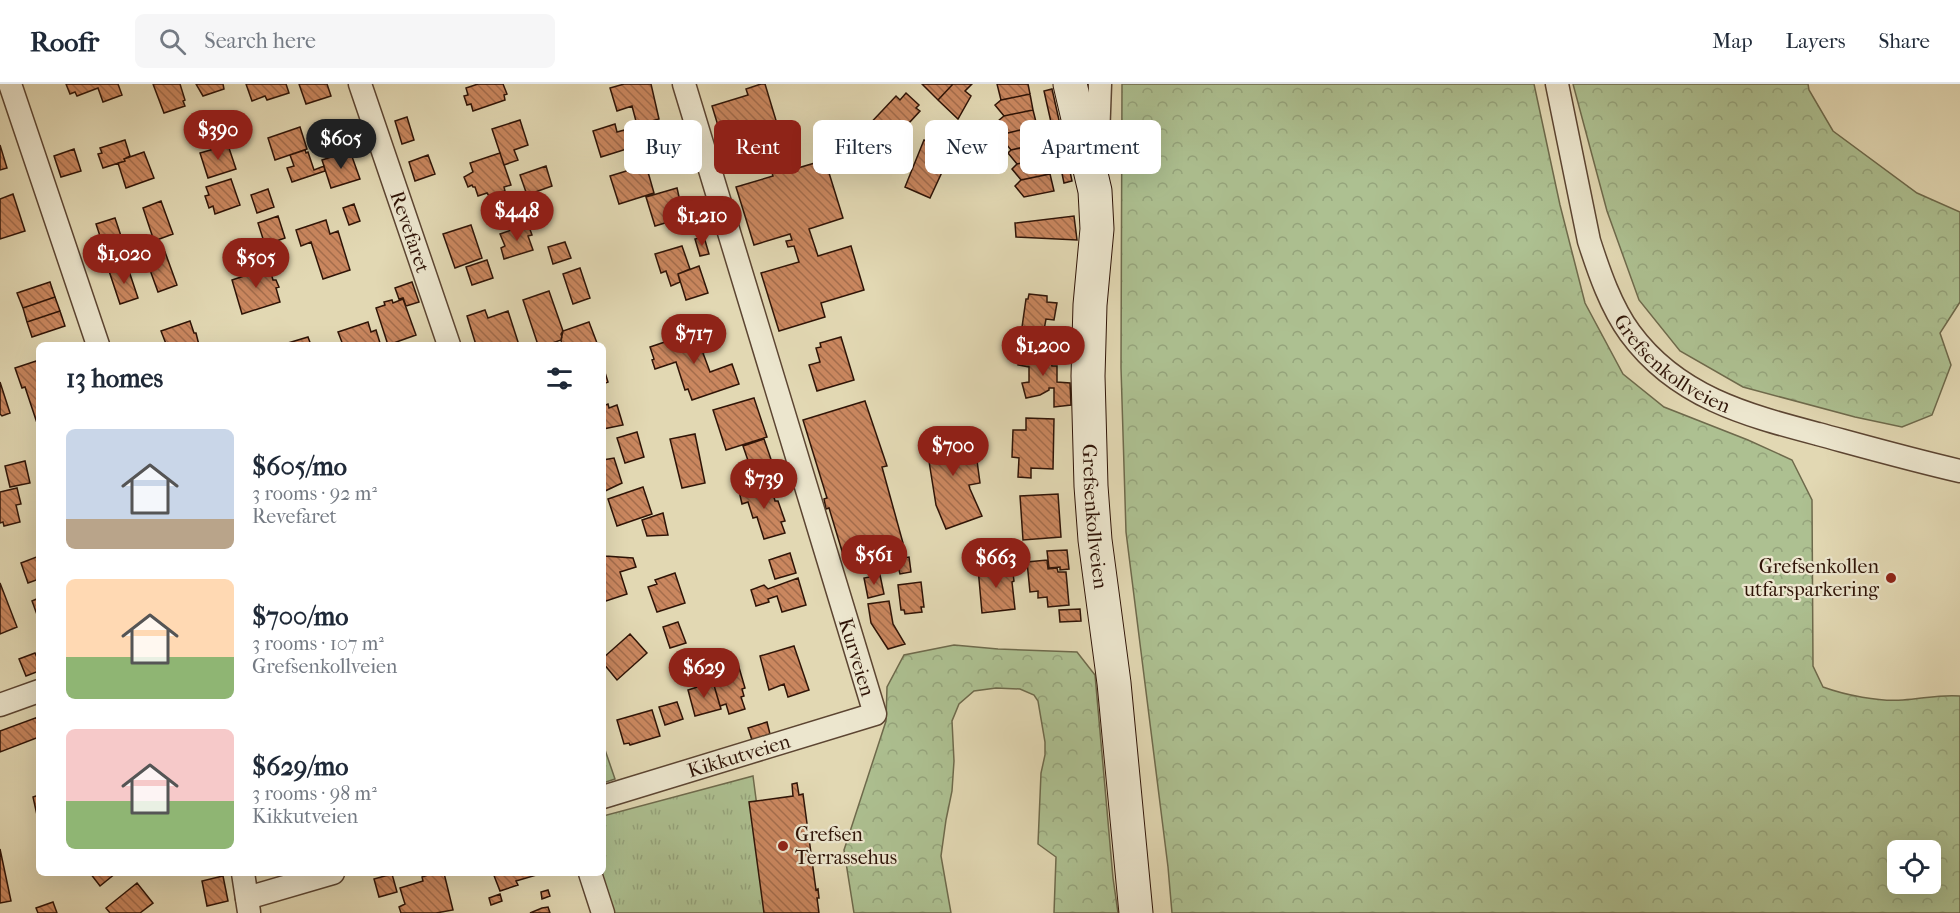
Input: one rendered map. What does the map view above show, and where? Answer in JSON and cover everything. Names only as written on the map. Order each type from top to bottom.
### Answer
[{"type":"street","points":[[10,84],[97,342]]},
{"type":"street","name":"Revefaret","points":[[360,84],[448,342]]},
{"type":"street","name":"Kurveien","points":[[684,84],[875,714]]},
{"type":"street","name":"Grefsenkollveien","points":[[1070,84],[1088,120]]},
{"type":"street","points":[[1088,120],[1100,84]]},
{"type":"street","name":"Grefsenkollveien","points":[[1557,84],[1589,241],[1595,259],[1613,303],[1629,332],[1659,366],[1703,396],[1746,414],[1960,471]]},
{"type":"street","name":"Grefsenkollveien","points":[[1093,174],[1096,228],[1090,305],[1088,376],[1091,486],[1095,540],[1114,683],[1137,913]]},
{"type":"street","points":[[0,705],[36,692]]},
{"type":"street","name":"Kikkutveien","points":[[606,795],[875,714]]},
{"type":"street","points":[[243,876],[248,906],[325,876]]},
{"type":"street","points":[[591,876],[603,913]]},
{"type":"green space","points":[[1122,84],[1534,84],[1560,205],[1585,303],[1623,374],[1664,407],[1792,460],[1812,500],[1813,666],[1823,687],[1883,700],[1960,696],[1960,913],[1172,913],[1126,532],[1121,368],[1122,174],[1161,174],[1161,120],[1122,120]]},
{"type":"green space","points":[[1573,84],[1808,84],[1809,90],[1833,131],[1917,193],[1960,212],[1960,302],[1940,333],[1951,365],[1932,415],[1902,427],[1855,417],[1743,387],[1680,351],[1639,300],[1607,211]]},
{"type":"green space","points":[[954,645],[1077,652],[1095,675],[1118,913],[1054,913],[1056,857],[1038,844],[1041,773],[1045,742],[1038,701],[1034,695],[1020,689],[996,688],[974,691],[959,704],[952,721],[954,761],[952,791],[941,856],[951,913],[854,913],[844,850],[886,721],[887,687],[904,655]]},
{"type":"green space","points":[[606,753],[615,779],[606,782]]},
{"type":"green space","points":[[753,776],[771,913],[610,913],[599,876],[606,876],[606,815]]},
{"type":"building","points":[[66,84],[118,84],[122,95],[103,102],[98,88],[77,96],[75,92],[70,94]]},
{"type":"building","points":[[153,84],[180,84],[185,106],[164,113]]},
{"type":"building","points":[[196,84],[223,84],[224,89],[203,96]]},
{"type":"building","points":[[246,84],[286,84],[289,93],[267,100],[265,96],[252,101]]},
{"type":"building","points":[[299,84],[327,84],[331,96],[306,104]]},
{"type":"building","points":[[478,84],[503,84],[507,94],[504,95],[505,100],[473,111],[471,104],[467,105],[464,96],[468,95],[466,88]]},
{"type":"building","points":[[624,84],[651,84],[659,119],[636,120],[632,106],[617,111],[610,88]]},
{"type":"building","points":[[765,84],[776,120],[716,120],[712,106],[748,95],[746,89]]},
{"type":"building","points":[[922,84],[953,84],[938,100]]},
{"type":"building","points":[[953,84],[972,84],[965,91],[971,96],[958,119],[938,100]]},
{"type":"building","points":[[997,84],[1028,84],[1030,94],[1001,100]]},
{"type":"building","points":[[1052,89],[1059,120],[1051,120],[1044,91]]},
{"type":"building","points":[[906,93],[919,105],[916,108],[920,111],[912,120],[873,120],[896,96],[900,100]]},
{"type":"building","points":[[1030,94],[1033,110],[1004,116],[995,105],[1001,100]]},
{"type":"building","points":[[1033,110],[1036,120],[1020,120],[1020,130],[1008,133],[1008,120],[999,120],[1004,116]]},
{"type":"building","points":[[233,114],[242,140],[214,148],[205,124]]},
{"type":"building","points":[[407,117],[414,140],[402,144],[395,121]]},
{"type":"building","points":[[520,120],[528,145],[514,150],[518,160],[504,165],[492,129]]},
{"type":"building","points":[[615,124],[617,132],[624,130],[624,150],[601,157],[593,131]]},
{"type":"building","points":[[300,127],[307,149],[275,160],[268,138]]},
{"type":"building","points":[[1020,130],[1020,148],[1011,150],[1008,146],[1008,133]]},
{"type":"building","points":[[125,140],[130,156],[124,159],[125,161],[103,168],[98,154],[102,153],[100,148]]},
{"type":"building","points":[[924,140],[925,174],[941,174],[930,198],[905,187],[910,174],[913,174],[913,167]]},
{"type":"building","points":[[0,145],[7,168],[0,170]]},
{"type":"building","points":[[228,145],[236,169],[208,178],[200,153]]},
{"type":"building","points":[[1020,148],[1020,163],[1017,164],[1008,153]]},
{"type":"building","points":[[74,149],[81,171],[61,177],[54,156]]},
{"type":"building","points":[[305,150],[306,153],[308,152],[314,170],[324,166],[325,171],[292,182],[287,168],[294,166],[290,155]]},
{"type":"building","points":[[350,151],[360,179],[331,188],[322,160]]},
{"type":"building","points":[[144,152],[154,178],[126,188],[118,163]]},
{"type":"building","points":[[500,153],[511,185],[504,187],[505,191],[489,196],[487,193],[478,196],[475,187],[472,185],[468,187],[464,177],[473,172],[470,163]]},
{"type":"building","points":[[428,155],[435,174],[415,181],[409,162]]},
{"type":"building","points":[[1020,163],[1020,174],[1050,174],[1021,180],[1012,169]]},
{"type":"building","points":[[813,164],[813,174],[829,174],[843,218],[809,229],[818,256],[851,246],[864,290],[821,303],[825,317],[779,331],[761,273],[799,262],[794,246],[788,247],[786,241],[792,240],[790,234],[754,245],[736,187],[773,176],[772,174],[801,174],[801,167]]},
{"type":"building","points":[[546,166],[552,186],[527,195],[520,175]]},
{"type":"building","points":[[624,172],[624,174],[649,174],[654,193],[619,204],[610,176]]},
{"type":"building","points":[[1050,174],[1054,191],[1024,197],[1015,186],[1021,180]]},
{"type":"building","points":[[1062,174],[1071,174],[1072,181],[1064,183]]},
{"type":"building","points":[[231,179],[240,205],[215,214],[213,206],[209,208],[205,196],[209,195],[206,187]]},
{"type":"building","points":[[677,188],[680,201],[684,200],[685,204],[682,205],[685,217],[655,226],[646,197]]},
{"type":"building","points":[[268,189],[274,207],[257,213],[251,195]]},
{"type":"building","points":[[13,194],[25,231],[0,239],[0,199]]},
{"type":"building","points":[[161,201],[173,234],[154,241],[143,208]]},
{"type":"building","points":[[354,204],[360,221],[349,225],[343,208]]},
{"type":"building","points":[[278,216],[285,238],[265,245],[258,223]]},
{"type":"building","points":[[1074,216],[1077,240],[1016,237],[1015,223]]},
{"type":"building","points":[[115,218],[126,251],[107,257],[96,224]]},
{"type":"building","points":[[326,220],[330,234],[338,231],[350,270],[323,279],[311,242],[301,246],[296,230]]},
{"type":"building","points":[[528,224],[532,235],[528,236],[533,250],[504,259],[501,248],[505,246],[500,234]]},
{"type":"building","points":[[471,225],[482,258],[455,268],[443,234]]},
{"type":"building","points":[[704,237],[709,254],[700,256],[695,239]]},
{"type":"building","points":[[565,242],[571,258],[553,264],[548,247]]},
{"type":"building","points":[[682,246],[690,269],[678,274],[680,282],[671,286],[666,271],[661,273],[655,254]]},
{"type":"building","points":[[165,252],[177,285],[158,292],[146,259]]},
{"type":"building","points":[[487,260],[493,278],[472,285],[466,267]]},
{"type":"building","points":[[268,263],[273,280],[276,280],[279,287],[276,288],[280,302],[242,314],[232,280],[247,275],[245,269]]},
{"type":"building","points":[[127,265],[138,298],[120,304],[109,271]]},
{"type":"building","points":[[699,266],[708,293],[686,300],[678,274]]},
{"type":"building","points":[[580,268],[590,298],[573,304],[563,274]]},
{"type":"building","points":[[50,282],[55,297],[23,308],[17,293]]},
{"type":"building","points":[[412,282],[419,302],[406,306],[403,298],[399,299],[395,288]]},
{"type":"building","points":[[549,291],[563,331],[561,340],[537,342],[523,300]]},
{"type":"building","points":[[1029,294],[1047,296],[1047,302],[1057,303],[1054,320],[1046,319],[1044,330],[1022,327],[1026,299]]},
{"type":"building","points":[[55,297],[60,311],[27,322],[23,308]]},
{"type":"building","points":[[403,299],[416,335],[396,342],[387,342],[376,308],[385,305],[384,302],[392,300],[393,303]]},
{"type":"building","points":[[485,310],[488,318],[508,311],[518,342],[475,342],[467,316]]},
{"type":"building","points":[[60,311],[65,326],[32,337],[27,322]]},
{"type":"building","points":[[190,321],[198,342],[165,342],[161,331]]},
{"type":"building","points":[[368,322],[371,332],[376,330],[380,342],[342,342],[338,332]]},
{"type":"building","points":[[589,322],[597,342],[561,342],[563,331]]},
{"type":"building","points":[[703,329],[710,350],[703,353],[710,372],[732,364],[739,384],[692,400],[688,389],[685,390],[676,362],[655,369],[650,347]]},
{"type":"building","points":[[308,337],[310,342],[291,342]]},
{"type":"building","points":[[841,337],[854,380],[817,391],[809,365],[820,362],[816,348],[821,347],[820,343]]},
{"type":"building","points":[[1029,347],[1049,353],[1052,366],[1057,366],[1057,382],[1070,383],[1071,405],[1054,407],[1054,388],[1049,388],[1040,395],[1026,398],[1022,383],[1029,382],[1029,367],[1018,365],[1021,348],[1028,350]]},
{"type":"building","points":[[36,361],[36,420],[25,387],[22,388],[15,368]]},
{"type":"building","points":[[0,382],[10,413],[2,416],[0,414]]},
{"type":"building","points":[[754,398],[767,437],[726,450],[713,410]]},
{"type":"building","points":[[865,401],[887,466],[882,467],[903,543],[845,561],[829,508],[826,509],[824,499],[827,498],[803,420]]},
{"type":"building","points":[[608,404],[609,408],[617,405],[623,425],[606,428],[606,405]]},
{"type":"building","points":[[1026,418],[1054,419],[1053,469],[1031,468],[1031,478],[1018,477],[1019,458],[1012,457],[1013,430],[1026,430]]},
{"type":"building","points":[[945,428],[968,431],[966,463],[977,461],[980,483],[969,485],[982,516],[946,529],[936,505],[928,455],[930,429],[945,431]]},
{"type":"building","points":[[637,432],[644,457],[625,463],[617,438]]},
{"type":"building","points":[[695,434],[705,483],[682,488],[670,439]]},
{"type":"building","points":[[764,439],[774,468],[753,475],[743,446]]},
{"type":"building","points":[[614,458],[622,483],[606,491],[606,459]]},
{"type":"building","points":[[25,461],[30,483],[10,487],[5,466]]},
{"type":"building","points":[[784,468],[789,485],[771,491],[765,473]]},
{"type":"building","points":[[763,483],[767,495],[773,493],[775,501],[778,501],[785,521],[781,522],[785,533],[764,539],[757,517],[753,518],[748,502],[742,504],[739,491]]},
{"type":"building","points":[[643,487],[652,514],[617,526],[608,499]]},
{"type":"building","points":[[17,488],[21,504],[16,505],[20,522],[4,526],[3,522],[0,523],[0,492]]},
{"type":"building","points":[[1058,494],[1061,537],[1023,540],[1020,496]]},
{"type":"building","points":[[663,513],[668,535],[647,536],[642,520]]},
{"type":"building","points":[[1067,550],[1069,569],[1049,568],[1047,551]]},
{"type":"building","points":[[790,553],[796,573],[775,579],[769,560]]},
{"type":"building","points":[[606,556],[633,558],[636,567],[620,572],[627,594],[606,601]]},
{"type":"building","points":[[36,557],[36,580],[28,583],[21,563]]},
{"type":"building","points":[[909,557],[911,572],[900,574],[896,559]]},
{"type":"building","points":[[1047,560],[1048,569],[1057,568],[1058,572],[1066,572],[1069,605],[1048,607],[1047,597],[1038,598],[1038,591],[1030,592],[1027,562]]},
{"type":"building","points":[[1003,565],[1003,567],[1012,566],[1015,609],[982,613],[978,568]]},
{"type":"building","points":[[675,573],[685,603],[657,612],[648,587],[657,584],[655,580]]},
{"type":"building","points":[[880,575],[884,594],[868,598],[864,578]]},
{"type":"building","points":[[798,578],[806,605],[782,612],[777,596],[768,599],[769,602],[756,606],[751,590],[764,585],[768,589]]},
{"type":"building","points":[[921,582],[924,607],[921,607],[922,612],[905,614],[904,610],[901,610],[898,585]]},
{"type":"building","points":[[0,583],[17,627],[0,634]]},
{"type":"building","points":[[36,599],[36,612],[32,601]]},
{"type":"building","points":[[889,601],[893,624],[905,644],[888,649],[871,623],[868,604]]},
{"type":"building","points":[[1080,609],[1081,621],[1060,622],[1059,610]]},
{"type":"building","points":[[678,622],[686,643],[670,648],[663,627]]},
{"type":"building","points":[[630,634],[647,653],[617,680],[606,667],[606,655]]},
{"type":"building","points":[[794,646],[809,690],[788,697],[784,684],[769,690],[760,656]]},
{"type":"building","points":[[35,653],[36,672],[26,676],[19,659]]},
{"type":"building","points":[[738,664],[745,688],[742,689],[744,696],[741,697],[745,709],[729,714],[726,704],[720,706],[713,682],[723,679],[720,669]]},
{"type":"building","points":[[713,682],[721,709],[695,716],[688,690]]},
{"type":"building","points":[[677,702],[683,719],[665,725],[659,707]]},
{"type":"building","points":[[652,710],[660,736],[630,745],[629,743],[624,744],[617,720]]},
{"type":"building","points":[[36,718],[36,738],[0,752],[0,731]]},
{"type":"building","points":[[767,722],[770,734],[752,740],[748,728]]},
{"type":"building","name":"Grefsen Terrassehus","points":[[797,783],[799,795],[803,794],[816,890],[818,889],[819,913],[764,913],[749,802],[793,796],[792,784]]},
{"type":"building","points":[[0,849],[11,901],[0,903]]},
{"type":"building","points":[[92,876],[112,876],[100,886]]},
{"type":"building","points":[[223,876],[228,901],[207,906],[202,881]]},
{"type":"building","points":[[393,876],[397,892],[379,897],[374,879]]},
{"type":"building","points":[[445,876],[453,910],[436,913],[401,913],[399,907],[405,904],[400,888],[423,881],[422,877]]},
{"type":"building","points":[[494,876],[533,876],[516,881],[518,885],[500,891]]},
{"type":"building","points":[[137,883],[153,903],[140,913],[110,913],[106,908]]},
{"type":"building","points":[[548,890],[550,896],[542,899],[541,892]]},
{"type":"building","points":[[500,894],[502,901],[491,905],[489,898]]},
{"type":"building","points":[[53,902],[57,913],[38,913],[36,908]]},
{"type":"building","points":[[548,907],[550,913],[530,913],[542,908]]},
{"type":"place","name":"Grefsenkollen utfarsparkering","points":[[1891,578]]},
{"type":"place","name":"Grefsen Terrassehus","points":[[783,846]]}]
